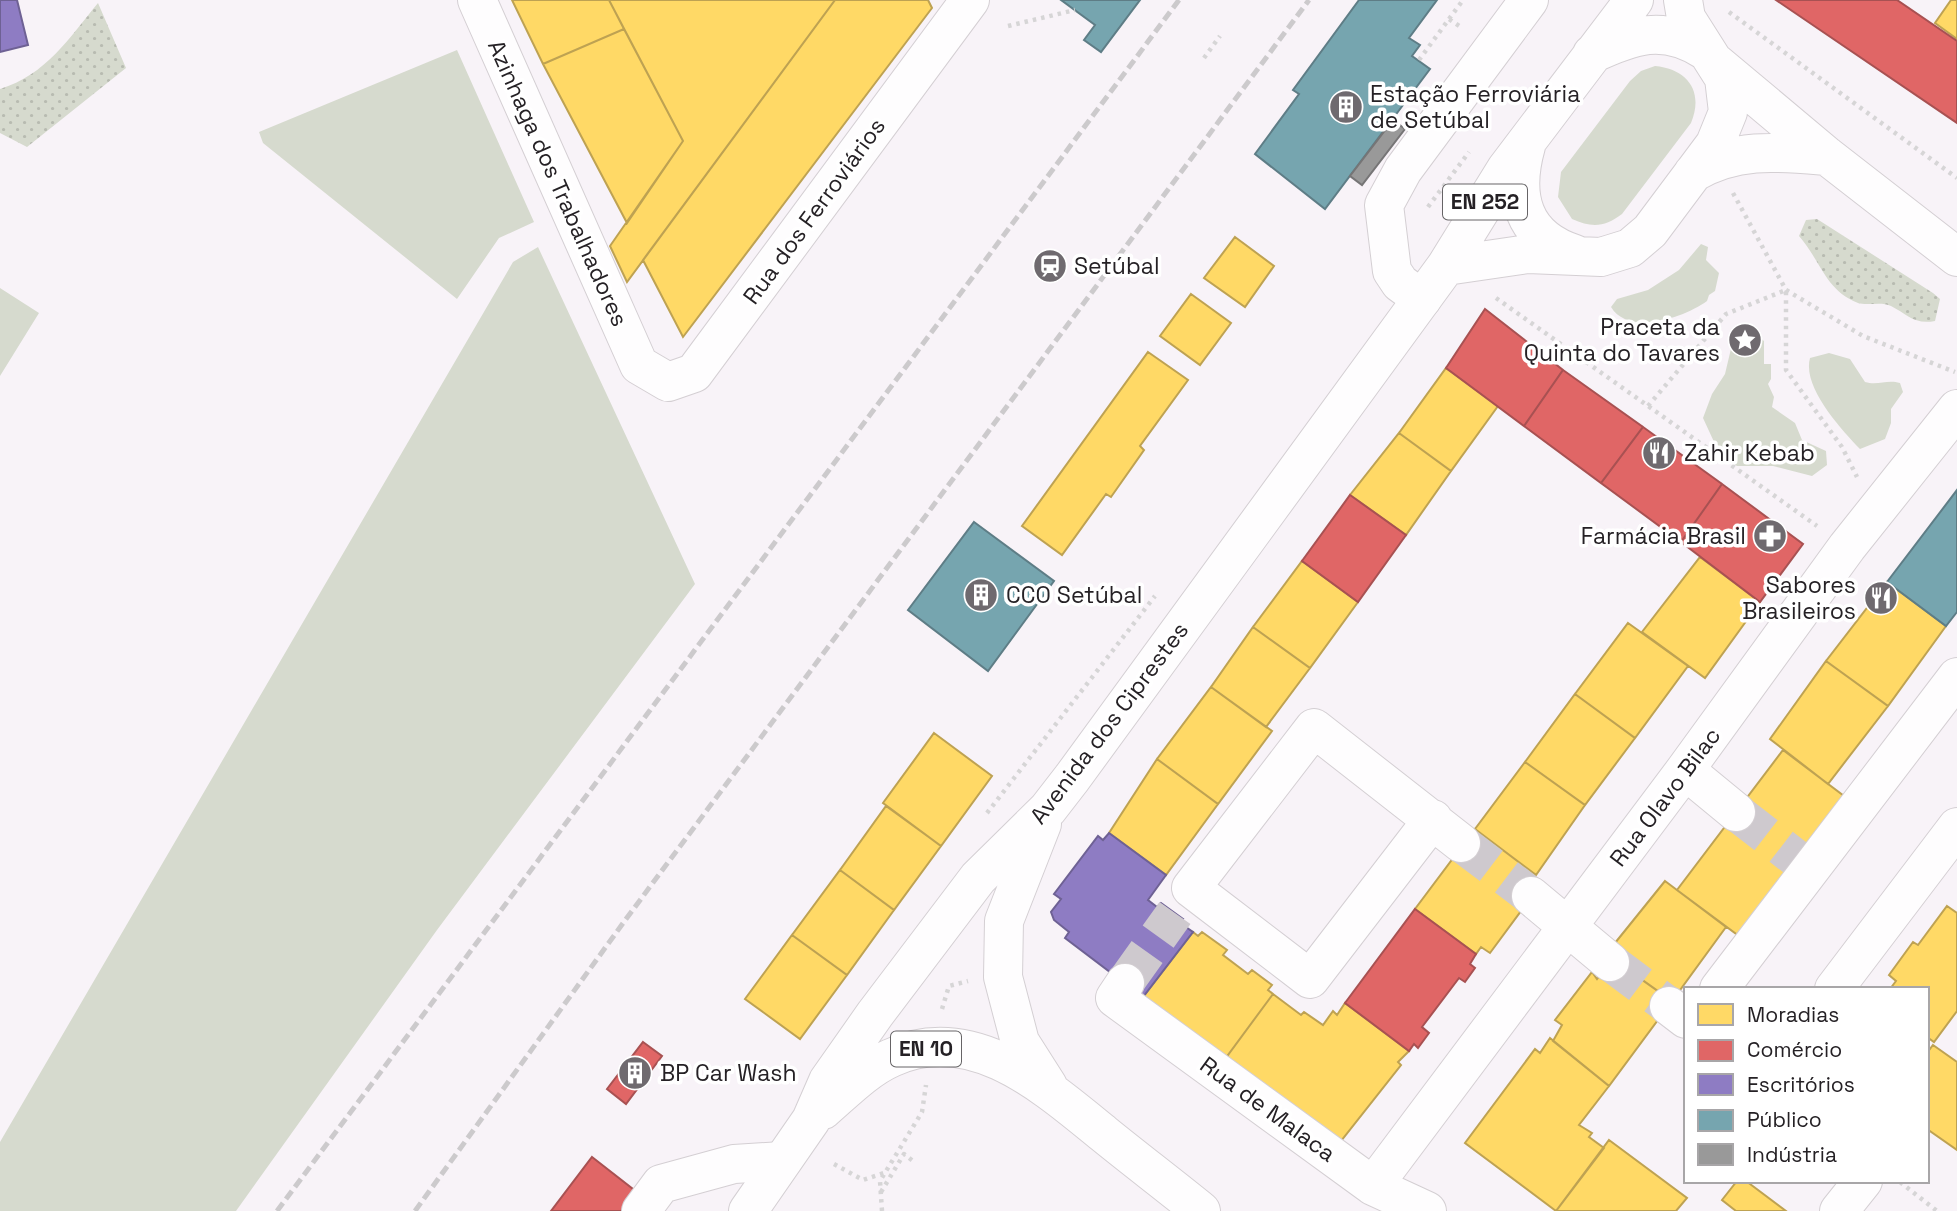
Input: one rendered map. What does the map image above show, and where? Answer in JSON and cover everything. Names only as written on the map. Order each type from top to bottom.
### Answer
[{"type":"street","name":"Azinhaga dos Trabalhadores","points":[[477,0],[639,365]]},
{"type":"street","name":"Rua dos Ferroviários","points":[[639,365],[668,382],[695,373],[970,0]]},
{"type":"street","points":[[1422,299],[1400,283],[1392,271],[1384,205],[1403,170],[1529,0]]},
{"type":"street","name":"Avenida dos Ciprestes","points":[[748,1211],[811,1120],[828,1081],[978,878],[1048,809],[1446,266],[1489,195],[1527,141],[1634,0]]},
{"type":"street","name":"Avenida dos Ciprestes","points":[[1446,266],[1528,254],[1601,257],[1620,253],[1639,241],[1715,144],[1728,112],[1724,78],[1686,18],[1683,0]]},
{"type":"street","points":[[1592,54],[1614,44],[1651,34],[1670,34],[1709,56],[1826,156],[1957,257]]},
{"type":"street","name":"Avenida dos Ciprestes","points":[[1527,141],[1519,181],[1520,199],[1526,215],[1546,241],[1582,256]]},
{"type":"street","points":[[1693,173],[1711,162],[1743,153],[1771,151],[1826,156]]},
{"type":"street","name":"Rua Olavo Bilac","points":[[1373,1186],[1685,770],[1847,547],[1957,409]]},
{"type":"street","points":[[1720,987],[1803,864],[1957,677]]},
{"type":"street","points":[[1314,728],[1447,832],[1310,979],[1183,901],[1314,728]]},
{"type":"street","points":[[1685,770],[1736,812]]},
{"type":"street","points":[[1048,809],[1004,921],[1003,977],[1020,1042],[1053,1093]]},
{"type":"street","points":[[1836,987],[1957,827]]},
{"type":"street","points":[[1531,896],[1610,962]]},
{"type":"street","name":"Rua de Malaca","points":[[1120,990],[1373,1186],[1427,1211]]},
{"type":"street","name":"EN 10","points":[[811,1120],[891,1058],[939,1046],[972,1051],[1017,1068],[1053,1093],[1167,1197],[1201,1211]]},
{"type":"street","points":[[641,1211],[661,1184],[734,1164],[782,1161]]},
{"type":"street","points":[[1839,1211],[1861,1183]]},
{"type":"path","points":[[1419,60],[1463,0]]},
{"type":"path","points":[[1722,7],[1957,178]]},
{"type":"path","points":[[1008,26],[1075,10]]},
{"type":"path","points":[[1450,19],[1466,31]]},
{"type":"path","points":[[1204,58],[1220,36]]},
{"type":"path","points":[[1423,214],[1471,150]]},
{"type":"path","points":[[1729,186],[1786,289],[1786,370],[1842,447],[1862,488]]},
{"type":"path","points":[[1786,289],[1863,335],[1956,372]]},
{"type":"path","points":[[1648,406],[1726,314],[1786,289]]},
{"type":"path","points":[[1486,291],[1847,547]]},
{"type":"path","points":[[986,815],[1162,587]]},
{"type":"path","points":[[942,1009],[949,986],[972,980]]},
{"type":"path","points":[[882,1211],[880,1181],[922,1112],[926,1084]]},
{"type":"path","points":[[881,1192],[904,1154],[913,1161]]},
{"type":"path","points":[[834,1164],[863,1180],[885,1173]]},
{"type":"path","points":[[1902,1183],[1937,1211]]},
{"type":"shaded area","points":[[98,3],[126,68],[27,147],[0,133],[0,89],[31,75],[44,65]]},
{"type":"shaded area","points":[[457,50],[534,222],[499,238],[457,299],[263,143],[259,132]]},
{"type":"shaded area","points":[[1655,66],[1676,72],[1690,84],[1696,101],[1691,123],[1622,214],[1610,222],[1598,225],[1572,219],[1558,197],[1561,172],[1630,81],[1641,71]]},
{"type":"shaded area","points":[[1817,219],[1940,299],[1935,321],[1916,320],[1887,305],[1858,303],[1838,291],[1799,236],[1806,220]]},
{"type":"shaded area","points":[[1701,244],[1708,247],[1706,260],[1719,273],[1715,291],[1709,295],[1707,301],[1672,318],[1643,323],[1619,316],[1611,307],[1617,299],[1648,290],[1679,270]]},
{"type":"shaded area","points":[[538,247],[695,584],[437,930],[236,1211],[0,1211],[0,1142],[513,262]]},
{"type":"shaded area","points":[[0,288],[39,313],[0,376]]},
{"type":"shaded area","points":[[1749,329],[1764,341],[1764,364],[1771,364],[1771,379],[1768,384],[1774,397],[1772,407],[1795,423],[1802,440],[1826,451],[1827,465],[1812,476],[1773,466],[1737,466],[1727,459],[1715,444],[1703,418],[1712,394],[1725,374],[1734,336]]},
{"type":"shaded area","points":[[1829,353],[1850,359],[1865,382],[1900,383],[1903,392],[1891,409],[1891,423],[1885,439],[1860,449],[1825,407],[1817,394],[1809,369],[1810,358]]},
{"type":"building: Moradias","points":[[512,0],[609,0],[624,29],[543,64]]},
{"type":"building: Moradias","points":[[609,0],[835,0],[627,282],[610,246],[683,141]]},
{"type":"building: Moradias","points":[[835,0],[928,0],[932,8],[683,337],[643,260]]},
{"type":"building: Moradias","points":[[1951,0],[1957,0],[1957,39],[1935,23]]},
{"type":"building: Moradias","points":[[624,29],[683,141],[627,223],[543,64]]},
{"type":"building: Moradias","points":[[1235,237],[1274,266],[1245,307],[1204,278]]},
{"type":"building: Moradias","points":[[1191,294],[1231,323],[1200,365],[1160,336]]},
{"type":"building: Moradias","points":[[1148,352],[1188,380],[1140,446],[1144,450],[1111,497],[1106,494],[1062,555],[1022,526]]},
{"type":"building: Moradias","points":[[1446,368],[1498,406],[1451,471],[1399,433]]},
{"type":"building: Moradias","points":[[1399,433],[1451,471],[1406,535],[1350,495]]},
{"type":"building: Moradias","points":[[1700,557],[1760,602],[1705,678],[1642,632]]},
{"type":"building: Moradias","points":[[1302,561],[1358,602],[1310,668],[1253,627]]},
{"type":"building: Moradias","points":[[1887,582],[1946,626],[1888,706],[1826,661]]},
{"type":"building: Moradias","points":[[1628,623],[1688,666],[1635,738],[1575,694]]},
{"type":"building: Moradias","points":[[1253,627],[1310,668],[1266,727],[1211,687]]},
{"type":"building: Moradias","points":[[1826,661],[1888,706],[1828,784],[1770,739]]},
{"type":"building: Moradias","points":[[1211,687],[1272,731],[1218,804],[1157,759]]},
{"type":"building: Moradias","points":[[1575,694],[1635,738],[1585,805],[1525,762]]},
{"type":"building: Moradias","points":[[934,733],[992,776],[941,846],[883,803]]},
{"type":"building: Moradias","points":[[1783,750],[1844,796],[1739,936],[1677,890]]},
{"type":"building: Moradias","points":[[1157,759],[1218,804],[1166,875],[1109,833]]},
{"type":"building: Moradias","points":[[1525,762],[1585,805],[1536,875],[1475,829]]},
{"type":"building: Moradias","points":[[886,806],[941,846],[894,910],[840,870]]},
{"type":"building: Moradias","points":[[1475,829],[1536,875],[1530,882],[1538,888],[1490,953],[1481,947],[1476,954],[1415,909]]},
{"type":"building: Moradias","points":[[840,870],[894,910],[847,975],[792,935]]},
{"type":"building: Moradias","points":[[1665,881],[1726,927],[1672,1001],[1614,960],[1615,943]]},
{"type":"building: Moradias","points":[[1947,906],[1957,913],[1957,1011],[1934,1042],[1929,1038],[1929,987],[1892,987],[1896,981],[1889,975],[1913,942],[1918,945]]},
{"type":"building: Moradias","points":[[1193,932],[1198,936],[1202,932],[1227,950],[1223,955],[1248,974],[1252,970],[1272,985],[1268,990],[1273,994],[1225,1059],[1143,997]]},
{"type":"building: Moradias","points":[[792,935],[847,975],[800,1039],[745,999]]},
{"type":"building: Moradias","points":[[1613,959],[1672,1001],[1609,1086],[1553,1041],[1562,1025],[1555,1020],[1592,972],[1597,979]]},
{"type":"building: Moradias","points":[[1273,994],[1301,1015],[1304,1012],[1323,1025],[1333,1011],[1337,1015],[1345,1003],[1409,1051],[1398,1062],[1401,1065],[1337,1146],[1225,1059]]},
{"type":"building: Moradias","points":[[1550,1038],[1609,1086],[1579,1125],[1592,1133],[1589,1137],[1604,1148],[1556,1211],[1465,1143],[1535,1049],[1540,1053]]},
{"type":"building: Moradias","points":[[1933,1045],[1957,1062],[1957,1150],[1929,1130],[1929,1050]]},
{"type":"building: Moradias","points":[[1609,1140],[1687,1198],[1676,1211],[1556,1211]]},
{"type":"building: Moradias","points":[[1735,1183],[1749,1183],[1786,1211],[1736,1211],[1722,1200]]},
{"type":"building: Comércio","points":[[1776,0],[1897,0],[1957,41],[1957,123]]},
{"type":"building: Comércio","points":[[1485,309],[1563,370],[1524,426],[1446,368]]},
{"type":"building: Comércio","points":[[1563,370],[1643,427],[1601,483],[1524,426]]},
{"type":"building: Comércio","points":[[1643,427],[1722,484],[1681,542],[1601,483]]},
{"type":"building: Comércio","points":[[1722,484],[1803,544],[1760,602],[1681,542]]},
{"type":"building: Comércio","points":[[1350,495],[1406,535],[1358,602],[1302,561]]},
{"type":"building: Comércio","points":[[1415,909],[1476,954],[1470,964],[1475,968],[1465,982],[1459,978],[1422,1027],[1429,1033],[1418,1048],[1414,1044],[1409,1051],[1345,1003]]},
{"type":"building: Comércio","name":"BP Car Wash","points":[[643,1042],[662,1056],[626,1104],[607,1089]]},
{"type":"building: Comércio","points":[[592,1157],[656,1207],[653,1211],[551,1211]]},
{"type":"building: Escritórios","points":[[0,0],[17,0],[28,45],[0,52]]},
{"type":"building: Escritórios","points":[[1109,833],[1166,875],[1148,900],[1157,907],[1161,903],[1183,919],[1180,923],[1193,932],[1143,997],[1065,938],[1069,932],[1054,920],[1051,912],[1061,899],[1054,894],[1098,836],[1103,840]]},
{"type":"building: Público","points":[[1061,0],[1140,0],[1101,52],[1084,40],[1095,25]]},
{"type":"building: Público","name":"Estação Ferroviária de Setúbal","points":[[1359,0],[1437,0],[1409,38],[1420,45],[1412,56],[1430,69],[1325,209],[1255,154],[1299,94],[1293,90]]},
{"type":"building: Público","points":[[1957,490],[1957,612],[1946,626],[1887,582]]},
{"type":"building: Público","name":"CCO Setúbal","points":[[974,522],[1054,581],[988,671],[908,610]]},
{"type":"building: Indústria","points":[[1393,120],[1405,129],[1362,185],[1350,176]]},
{"type":"tunnel","points":[[1736,812],[1797,859]]},
{"type":"tunnel","points":[[1461,843],[1531,896]]},
{"type":"tunnel","points":[[1125,983],[1175,913]]},
{"type":"tunnel","points":[[1610,962],[1669,1006]]},
{"type":"railway","points":[[277,1211],[1179,0]]},
{"type":"railway","points":[[415,1211],[626,919],[1309,0]]},
{"type":"place","name":"Estação Ferroviária de Setúbal","points":[[1346,107]]},
{"type":"place","name":"Setúbal","points":[[1050,266]]},
{"type":"place","name":"Praceta da Quinta do Tavares","points":[[1745,340]]},
{"type":"place","name":"Zahir Kebab","points":[[1659,453]]},
{"type":"place","name":"Farmácia Brasil","points":[[1770,536]]},
{"type":"place","name":"CCO Setúbal","points":[[981,595]]},
{"type":"place","name":"Sabores Brasileiros","points":[[1881,598]]},
{"type":"place","name":"BP Car Wash","points":[[635,1073]]}]
